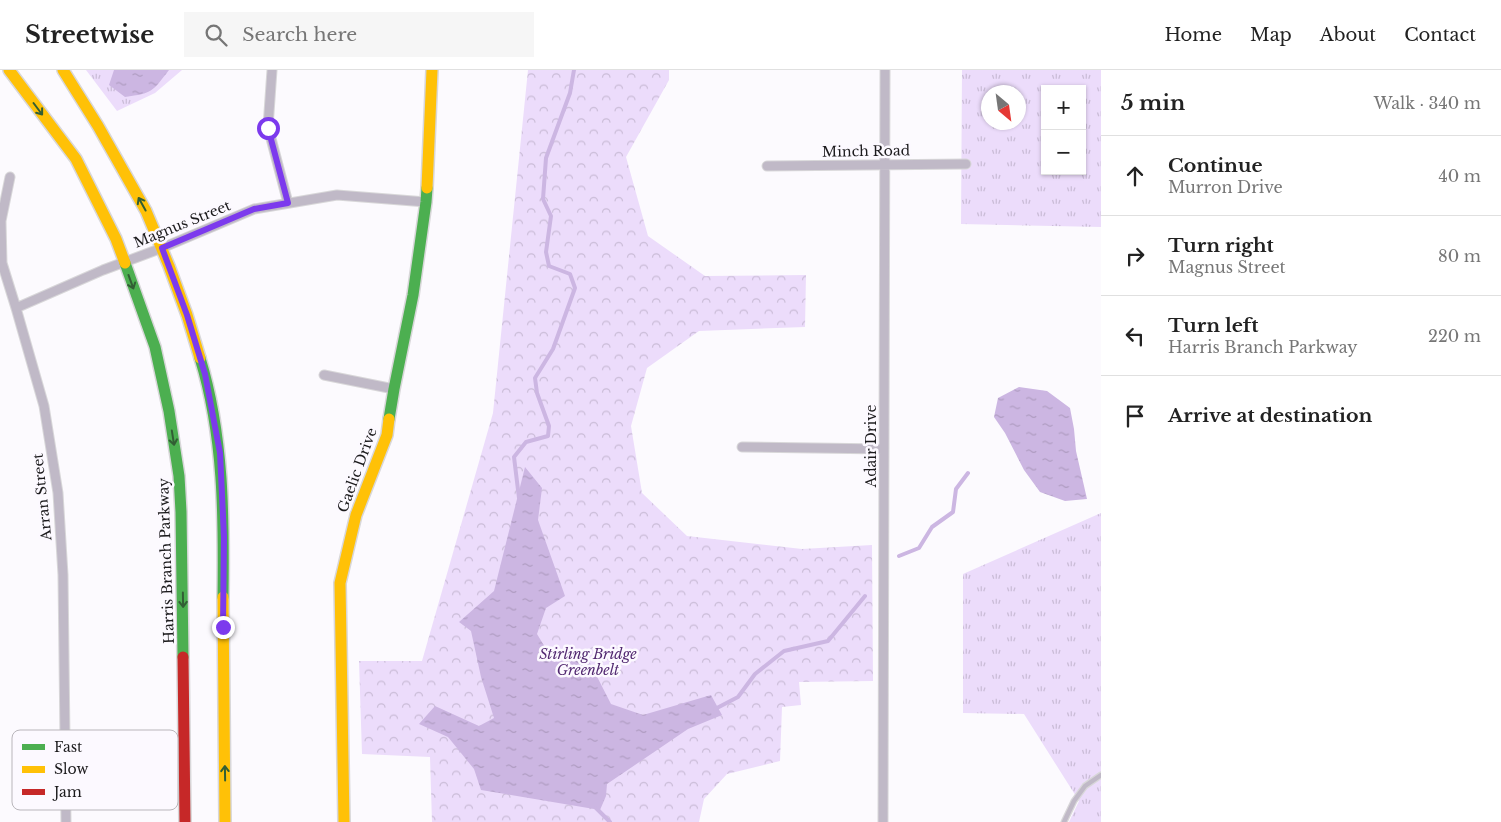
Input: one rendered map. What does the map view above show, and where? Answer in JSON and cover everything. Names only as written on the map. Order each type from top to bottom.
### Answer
[{"type":"main road","name":"Harris Branch Parkway","points":[[8,70],[76,159],[116,239],[155,347],[169,411],[179,476],[182,512],[185,822]]},
{"type":"main road","points":[[63,70],[98,126],[146,211],[187,315],[205,374],[220,453],[224,537],[225,822]]},
{"type":"main road","name":"Gaelic Drive","points":[[344,822],[340,583],[356,515],[388,436],[394,389],[412,295],[426,202],[432,70]]},
{"type":"street","points":[[272,70],[268,128],[288,203]]},
{"type":"street","name":"Adair Drive","points":[[883,822],[885,70]]},
{"type":"street","name":"Minch Road","points":[[767,166],[966,164]]},
{"type":"street","name":"Arran Street","points":[[10,176],[1,221],[2,263],[44,406],[58,492],[63,575],[65,730]]},
{"type":"street","name":"Magnus Street","points":[[16,308],[254,209],[337,195],[426,202]]},
{"type":"street","points":[[324,376],[394,389]]},
{"type":"street","points":[[742,447],[884,448]]},
{"type":"lane","points":[[1064,822],[1074,801],[1085,786],[1101,775]]},
{"type":"green space","points":[[86,70],[182,70],[155,93],[117,111]]},
{"type":"green space","name":"Stirling Bridge Greenbelt","points":[[528,70],[669,70],[669,80],[626,157],[648,236],[705,276],[806,275],[805,327],[699,331],[647,368],[631,426],[642,493],[687,536],[802,549],[872,545],[873,681],[799,682],[801,705],[782,707],[780,761],[727,774],[704,799],[699,822],[432,822],[430,757],[362,754],[359,661],[422,661],[493,413]]},
{"type":"green space","points":[[962,70],[1101,70],[1101,227],[961,224]]},
{"type":"green space","points":[[1101,513],[1101,822],[1069,822],[1079,801],[1024,714],[963,713],[963,574]]},
{"type":"water","points":[[114,70],[169,70],[151,90],[125,97],[109,85]]},
{"type":"water","points":[[1019,387],[1047,391],[1070,408],[1076,451],[1087,499],[1065,501],[1040,492],[1024,470],[1005,433],[994,417],[998,398]]},
{"type":"water","points":[[525,467],[542,488],[538,520],[565,596],[546,608],[537,634],[554,662],[587,657],[611,704],[643,715],[711,695],[722,715],[688,729],[607,784],[606,796],[600,810],[481,790],[474,769],[448,737],[419,724],[435,706],[479,726],[494,718],[481,677],[471,631],[459,622],[494,591]]},
{"type":"waterway","points":[[519,498],[514,457],[526,442],[548,436],[549,426],[537,393],[535,378],[553,349],[575,288],[570,274],[549,266],[546,252],[551,216],[543,199],[546,158],[570,93],[574,70]]},
{"type":"waterway","points":[[899,556],[919,548],[932,527],[953,512],[956,489],[968,473]]},
{"type":"waterway","points":[[715,709],[738,697],[755,674],[784,651],[828,641],[865,596]]},
{"type":"waterway","points":[[596,808],[610,822]]},
{"type":"traffic: fast","points":[[389,419],[413,295],[427,188]]},
{"type":"traffic: fast","points":[[125,263],[155,347],[169,411],[179,476],[183,657]]},
{"type":"traffic: fast","points":[[200,358],[214,417],[221,477],[223,597]]},
{"type":"traffic: slow","points":[[9,70],[76,159],[116,239],[125,263]]},
{"type":"traffic: slow","points":[[63,70],[98,126],[146,211],[169,266],[200,358]]},
{"type":"traffic: slow","points":[[427,188],[432,70]]},
{"type":"traffic: slow","points":[[344,822],[340,583],[356,515],[387,435],[389,419]]},
{"type":"traffic: slow","points":[[223,597],[225,822]]},
{"type":"traffic: jam","points":[[183,657],[185,822]]},
{"type":"route","points":[[223,627],[224,537],[220,453],[205,374],[187,315],[162,248],[254,209],[288,203],[268,128]]}]
